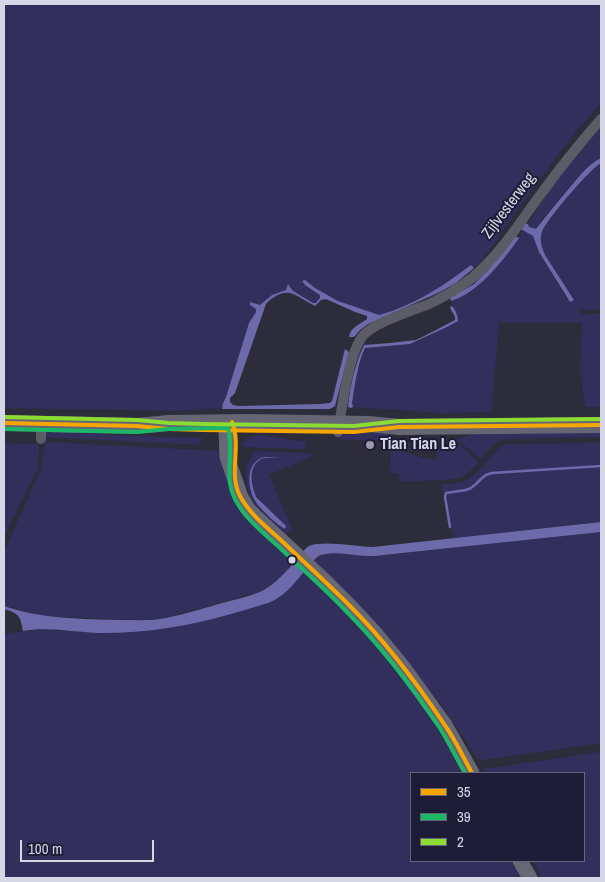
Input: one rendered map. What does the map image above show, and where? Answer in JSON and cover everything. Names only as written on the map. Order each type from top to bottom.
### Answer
[{"type":"main road","points":[[4,423],[41,432],[168,423],[231,428],[338,428],[369,424],[399,427],[601,425]]},
{"type":"main road","points":[[231,428],[227,457],[237,488],[248,509],[351,607],[376,634],[445,725],[471,772]]},
{"type":"main road","points":[[521,862],[530,878]]},
{"type":"street","name":"Zijlvesterweg","points":[[338,428],[350,367],[357,345],[366,332],[377,324],[432,302],[456,289],[481,270],[516,228],[563,163],[601,119]]},
{"type":"shaded area","points":[[4,4],[601,4],[601,103],[556,158],[480,262],[474,268],[471,265],[427,295],[404,307],[379,316],[338,301],[304,280],[320,295],[316,303],[293,291],[290,285],[288,285],[286,290],[272,295],[260,305],[250,302],[256,309],[256,312],[249,323],[222,408],[176,411],[4,408]]},
{"type":"shaded area","points":[[601,124],[601,158],[545,216],[536,229],[529,227],[528,224],[565,166]]},
{"type":"shaded area","points":[[601,158],[601,163],[579,184],[551,217],[541,235],[541,244],[545,255],[574,300],[570,302],[539,252],[533,236],[521,229],[525,223],[529,227],[536,229],[591,164]]},
{"type":"shaded area","points":[[601,163],[601,309],[586,310],[578,307],[582,315],[601,313],[601,407],[585,407],[580,370],[582,323],[499,323],[491,412],[441,413],[353,407],[352,403],[360,361],[366,348],[410,344],[458,321],[451,301],[461,297],[482,282],[510,251],[523,230],[533,236],[539,252],[567,299],[574,300],[545,255],[541,244],[541,235],[545,226],[560,206],[595,167]]},
{"type":"shaded area","points":[[515,236],[519,238],[489,275],[471,291],[451,301],[450,298],[474,284],[488,270]]},
{"type":"shaded area","points":[[471,265],[474,268],[456,283],[368,324],[354,337],[349,337],[351,331],[367,319],[367,316],[326,299],[321,300],[315,306],[290,293],[276,296],[266,304],[235,393],[230,398],[230,402],[233,405],[239,406],[330,403],[345,349],[349,352],[335,406],[330,409],[222,409],[249,323],[256,312],[256,309],[250,305],[250,302],[260,305],[272,295],[286,290],[288,284],[293,291],[316,303],[320,295],[305,285],[302,281],[305,280],[338,301],[379,315],[404,306],[427,294]]},
{"type":"shaded area","points":[[452,306],[458,321],[447,327],[410,344],[365,348],[357,375],[353,407],[348,407],[353,375],[364,345],[416,340],[455,320],[450,307]]},
{"type":"shaded area","points":[[76,429],[110,435],[201,438],[201,442],[199,445],[44,437],[46,431]]},
{"type":"shaded area","points":[[601,429],[601,437],[502,440],[495,443],[481,459],[461,443],[453,441],[482,431]]},
{"type":"shaded area","points":[[385,432],[388,436],[387,440],[340,440],[338,438],[338,435]]},
{"type":"shaded area","points":[[255,435],[305,441],[305,449],[242,447],[246,439]]},
{"type":"shaded area","points":[[45,442],[221,451],[232,490],[294,562],[279,578],[262,591],[165,618],[146,620],[45,616],[4,606],[4,552],[41,469]]},
{"type":"shaded area","points":[[4,443],[38,444],[39,455],[37,469],[4,537]]},
{"type":"shaded area","points":[[601,443],[601,522],[453,538],[441,484],[457,483],[468,479],[505,444]]},
{"type":"shaded area","points":[[460,445],[479,462],[469,472],[459,478],[399,482],[399,473],[390,473],[391,447],[422,458],[437,459],[437,452],[441,446]]},
{"type":"shaded area","points":[[254,451],[314,455],[269,475],[292,528],[286,533],[283,534],[252,504],[246,473]]},
{"type":"shaded area","points":[[264,457],[281,458],[263,458],[254,466],[252,481],[254,492],[256,497],[286,526],[285,529],[258,505],[251,492],[250,471],[258,460]]},
{"type":"shaded area","points":[[601,522],[601,532],[374,556],[334,553],[321,555],[315,559],[286,592],[275,600],[216,618],[168,628],[119,633],[42,629],[23,631],[18,616],[4,609],[4,606],[32,614],[77,619],[161,619],[262,591],[280,577],[307,547],[315,544],[373,547]]},
{"type":"shaded area","points":[[601,532],[601,743],[483,760],[478,759],[436,697],[315,566],[314,560],[320,556],[335,553],[374,556]]},
{"type":"shaded area","points":[[304,571],[328,592],[377,642],[412,690],[464,772],[410,772],[410,862],[512,862],[520,878],[4,878],[4,634],[46,630],[102,633],[136,632],[177,627],[270,602]]},
{"type":"shaded area","points":[[601,752],[601,878],[542,878],[534,862],[585,862],[585,772],[485,772],[483,769]]},
{"type":"waterway","points":[[450,527],[446,493],[471,488],[486,475],[492,473],[601,466]]},
{"type":"transit line","name":"2","points":[[4,417],[137,420],[203,424],[354,426],[399,421],[601,419]]},
{"type":"transit line","name":"35","points":[[232,422],[236,441],[235,478],[244,503],[260,521],[363,619],[388,648],[448,730],[471,772]]},
{"type":"transit line","name":"35","points":[[4,423],[137,426],[203,430],[354,432],[399,427],[601,425]]},
{"type":"transit line","name":"39","points":[[4,429],[137,432],[168,429],[228,428],[230,437],[230,482],[239,506],[256,526],[336,601],[382,651],[439,727],[464,772]]},
{"type":"place","name":"Tian Tian Le","points":[[370,445]]}]
